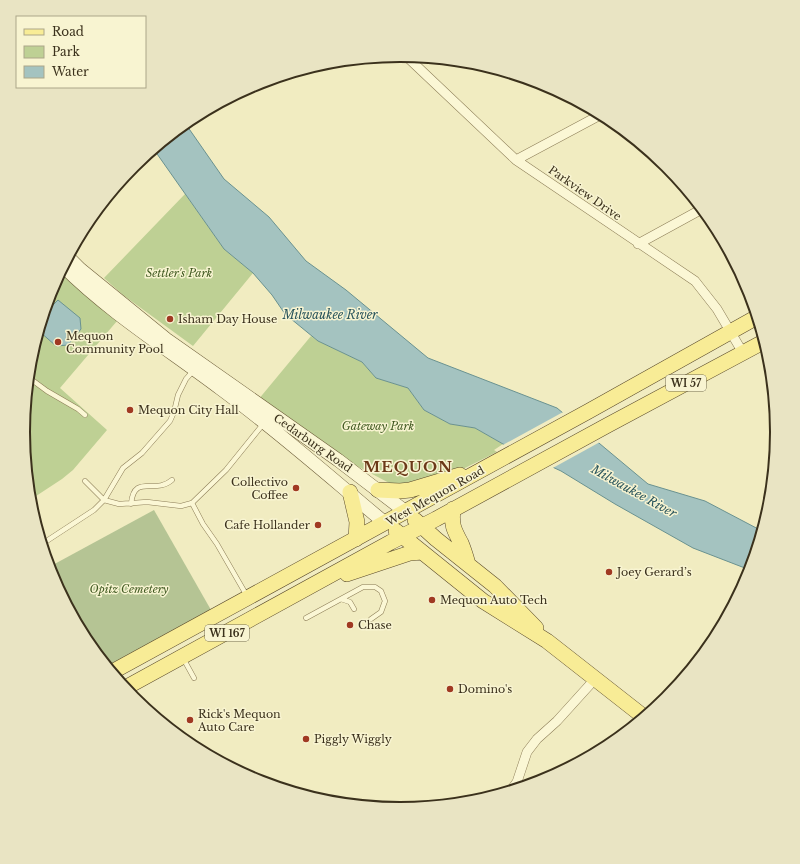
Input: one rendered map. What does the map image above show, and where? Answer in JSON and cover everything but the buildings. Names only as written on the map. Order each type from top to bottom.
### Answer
[{"type":"main road","name":"Cedarburg Road","points":[[72,261],[166,339],[222,389],[378,490],[495,586],[547,640],[640,714]]},
{"type":"main road","name":"Cedarburg Road","points":[[67,270],[78,281],[161,346],[197,366]]},
{"type":"main road","name":"West Mequon Road","points":[[393,529],[414,520],[480,471],[752,320]]},
{"type":"main road","name":"West Mequon Road","points":[[117,670],[356,539],[393,529],[414,520],[453,509],[759,344]]},
{"type":"main road","name":"Cedarburg Road","points":[[268,418],[393,529],[483,601],[547,640]]},
{"type":"main road","points":[[414,520],[471,486],[484,476],[501,459]]},
{"type":"main road","points":[[378,490],[410,490],[451,477],[480,471]]},
{"type":"main road","points":[[350,492],[357,522],[356,539]]},
{"type":"main road","points":[[453,509],[452,522],[454,531],[461,544],[468,564]]},
{"type":"main road","points":[[393,529],[333,563],[325,572],[324,579],[348,574],[410,553],[422,552]]},
{"type":"main road","name":"WI 167","points":[[130,685],[324,579]]},
{"type":"main road","points":[[172,639],[183,657]]},
{"type":"street","name":"Parkview Drive","points":[[412,62],[516,160],[638,244],[695,281],[717,309],[743,353]]},
{"type":"street","points":[[516,160],[595,118]]},
{"type":"street","points":[[638,244],[697,211]]},
{"type":"street","points":[[521,781],[527,752],[537,739],[557,721],[595,679]]},
{"type":"lane","points":[[47,541],[94,510],[104,500],[123,468],[142,453],[170,421],[178,396],[186,379],[197,366]]},
{"type":"lane","points":[[33,381],[85,415]]},
{"type":"lane","points":[[85,481],[104,500],[119,504],[147,502],[181,506],[192,503],[226,470],[268,418]]},
{"type":"lane","points":[[131,504],[132,494],[135,489],[140,487],[164,485],[172,480]]},
{"type":"lane","points":[[192,503],[248,598]]},
{"type":"lane","points":[[306,618],[363,587],[375,587],[380,591],[385,601],[381,612],[371,620]]},
{"type":"lane","points":[[341,599],[350,602],[354,609]]},
{"type":"lane","points":[[183,657],[194,678]]},
{"type":"green space","name":"Settler's Park","points":[[185,194],[224,249],[253,273],[193,346],[123,295],[104,278]]},
{"type":"green space","points":[[64,276],[117,321],[60,388],[107,430],[73,470],[36,496],[33,480],[30,432],[33,384],[37,360],[50,313]]},
{"type":"green space","name":"Gateway Park","points":[[311,336],[318,341],[362,362],[376,378],[408,388],[424,410],[450,424],[475,428],[503,444],[494,450],[497,452],[457,472],[395,486],[355,465],[258,400]]},
{"type":"green space","name":"Opitz Cemetery","points":[[154,510],[211,610],[112,665],[92,638],[68,596],[55,564]]},
{"type":"water","name":"Milwaukee River","points":[[189,128],[224,179],[269,217],[306,261],[346,290],[428,358],[557,408],[648,484],[705,501],[757,528],[744,568],[693,548],[615,504],[561,471],[503,444],[475,428],[450,424],[424,410],[408,388],[376,378],[362,362],[318,341],[285,314],[272,295],[253,273],[224,249],[157,153]]},
{"type":"water","points":[[58,300],[80,318],[81,329],[68,345],[56,346],[43,335],[53,305]]},
{"type":"pier","points":[[565,411],[600,442],[551,469],[501,446]]},
{"type":"place","name":"Isham Day House","points":[[170,319]]},
{"type":"place","name":"Mequon Community Pool","points":[[58,342]]},
{"type":"place","name":"Mequon City Hall","points":[[130,410]]},
{"type":"place","name":"Collectivo Coffee","points":[[296,488]]},
{"type":"place","name":"Cafe Hollander","points":[[318,525]]},
{"type":"place","name":"Joey Gerard’s","points":[[609,572]]},
{"type":"place","name":"Mequon Auto Tech","points":[[432,600]]},
{"type":"place","name":"Chase","points":[[350,625]]},
{"type":"place","name":"Domino's","points":[[450,689]]},
{"type":"place","name":"Rick's Mequon Auto Care","points":[[190,720]]},
{"type":"place","name":"Piggly Wiggly","points":[[306,739]]},
{"type":"district","name":"MEQUON","points":[[408,466]]}]
